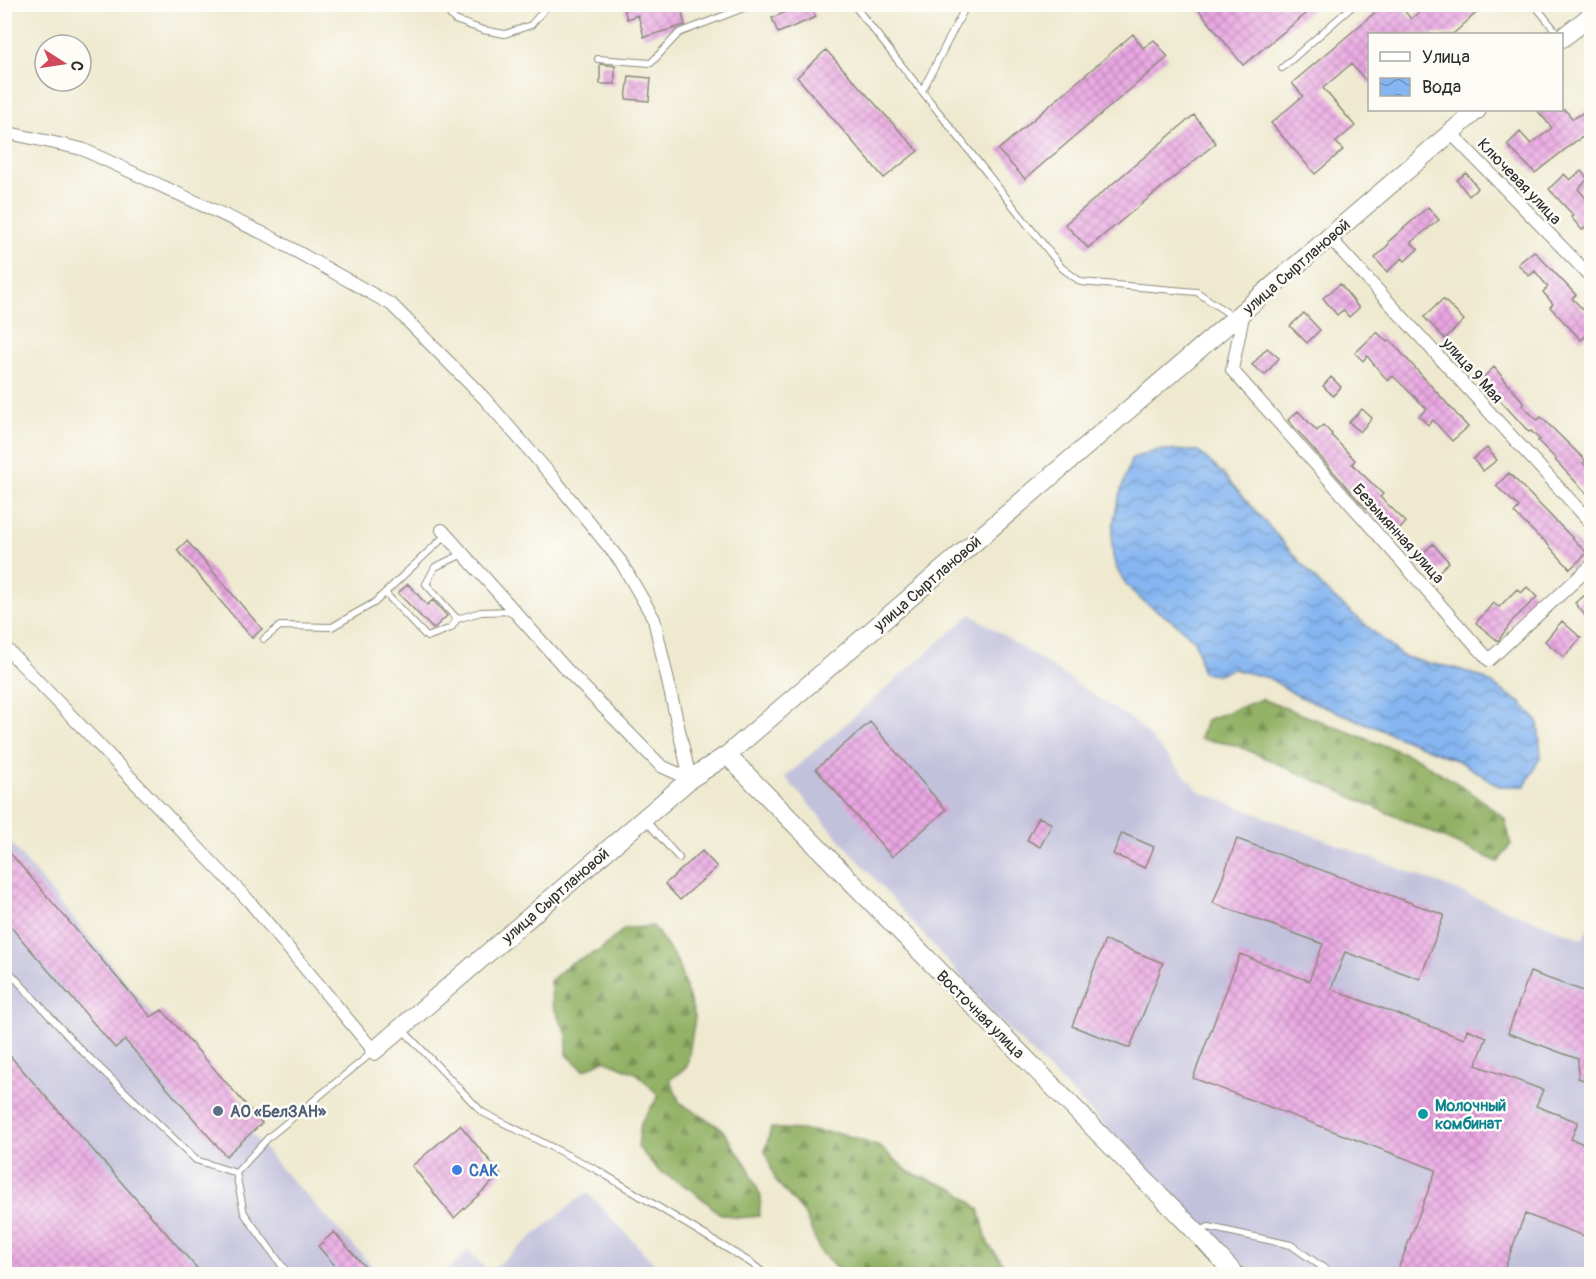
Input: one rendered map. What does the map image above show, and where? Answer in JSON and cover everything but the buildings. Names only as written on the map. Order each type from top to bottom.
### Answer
[{"type":"street","points":[[1563,37],[1592,15]]},
{"type":"street","name":"улица Сыртлановой","points":[[374,1051],[690,779],[726,755],[1476,111]]},
{"type":"street","points":[[4,132],[82,149],[269,236],[392,305],[484,398],[550,474],[621,562],[654,619],[690,779]]},
{"type":"street","name":"Ключевая улица","points":[[1450,132],[1592,278]]},
{"type":"street","name":"улица 9 Мая","points":[[1329,237],[1592,525]]},
{"type":"street","name":"Безымянная улица","points":[[1240,314],[1232,370],[1489,660],[1592,565]]},
{"type":"street","points":[[444,532],[566,669],[661,766],[690,779]]},
{"type":"street","points":[[4,646],[249,901],[374,1051]]},
{"type":"street","name":"Восточная улица","points":[[726,755],[1196,1232],[1234,1275]]},
{"type":"lane","points":[[441,4],[455,20],[483,30],[505,34],[531,25],[549,4]]},
{"type":"lane","points":[[598,59],[651,63],[679,33],[754,4]]},
{"type":"lane","points":[[853,4],[1062,268],[1081,282],[1197,292],[1240,314]]},
{"type":"lane","points":[[922,91],[967,4]]},
{"type":"lane","points":[[1282,68],[1355,4]]},
{"type":"lane","points":[[1534,4],[1557,33]]},
{"type":"lane","points":[[264,639],[280,626],[332,627],[374,603],[444,532]]},
{"type":"lane","points":[[457,619],[426,584],[435,567],[463,554]]},
{"type":"lane","points":[[385,593],[427,637],[451,628],[457,619],[481,612],[514,611]]},
{"type":"lane","points":[[644,818],[679,858]]},
{"type":"lane","points":[[4,966],[78,1047],[196,1160],[236,1173]]},
{"type":"lane","points":[[402,1029],[482,1112],[597,1170],[751,1263],[765,1275]]},
{"type":"lane","points":[[236,1173],[269,1137],[374,1051]]},
{"type":"lane","points":[[236,1173],[244,1213],[288,1275]]},
{"type":"lane","points":[[1196,1232],[1209,1227],[1291,1245],[1332,1275]]},
{"type":"shaded area","points":[[971,614],[1138,724],[1200,792],[1583,939],[1591,922],[1591,1274],[1253,1274],[997,1018],[785,777]]},
{"type":"shaded area","name":"АО «БелЗАН»","points":[[4,835],[281,1169],[380,1274],[5,1274]]},
{"type":"shaded area","points":[[587,1192],[664,1274],[444,1274],[468,1250],[489,1272]]},
{"type":"green space","points":[[1262,699],[1414,757],[1467,789],[1505,819],[1511,844],[1498,862],[1236,745],[1200,739],[1206,720]]},
{"type":"green space","points":[[653,926],[677,961],[695,1017],[687,1066],[670,1080],[680,1103],[721,1128],[748,1167],[761,1197],[759,1216],[738,1218],[719,1213],[692,1190],[659,1171],[638,1147],[641,1122],[659,1096],[638,1074],[604,1060],[584,1070],[567,1055],[567,1034],[552,1004],[550,981],[571,963],[599,951],[624,929]]},
{"type":"green space","points":[[771,1128],[839,1133],[880,1147],[909,1172],[956,1190],[979,1209],[988,1244],[1011,1274],[841,1274],[820,1251],[804,1213],[776,1181],[765,1151]]},
{"type":"water","points":[[1158,450],[1198,451],[1223,474],[1324,589],[1402,656],[1456,668],[1483,678],[1521,703],[1538,722],[1541,756],[1525,786],[1499,786],[1461,762],[1298,696],[1269,678],[1232,669],[1216,675],[1202,672],[1193,640],[1130,589],[1117,570],[1113,556],[1114,519],[1132,458]]},
{"type":"place","name":"АО «БелЗАН»","points":[[218,1111]]},
{"type":"place","name":"Молочный комбинат","points":[[1423,1114]]},
{"type":"place","name":"САК","points":[[457,1170]]}]
